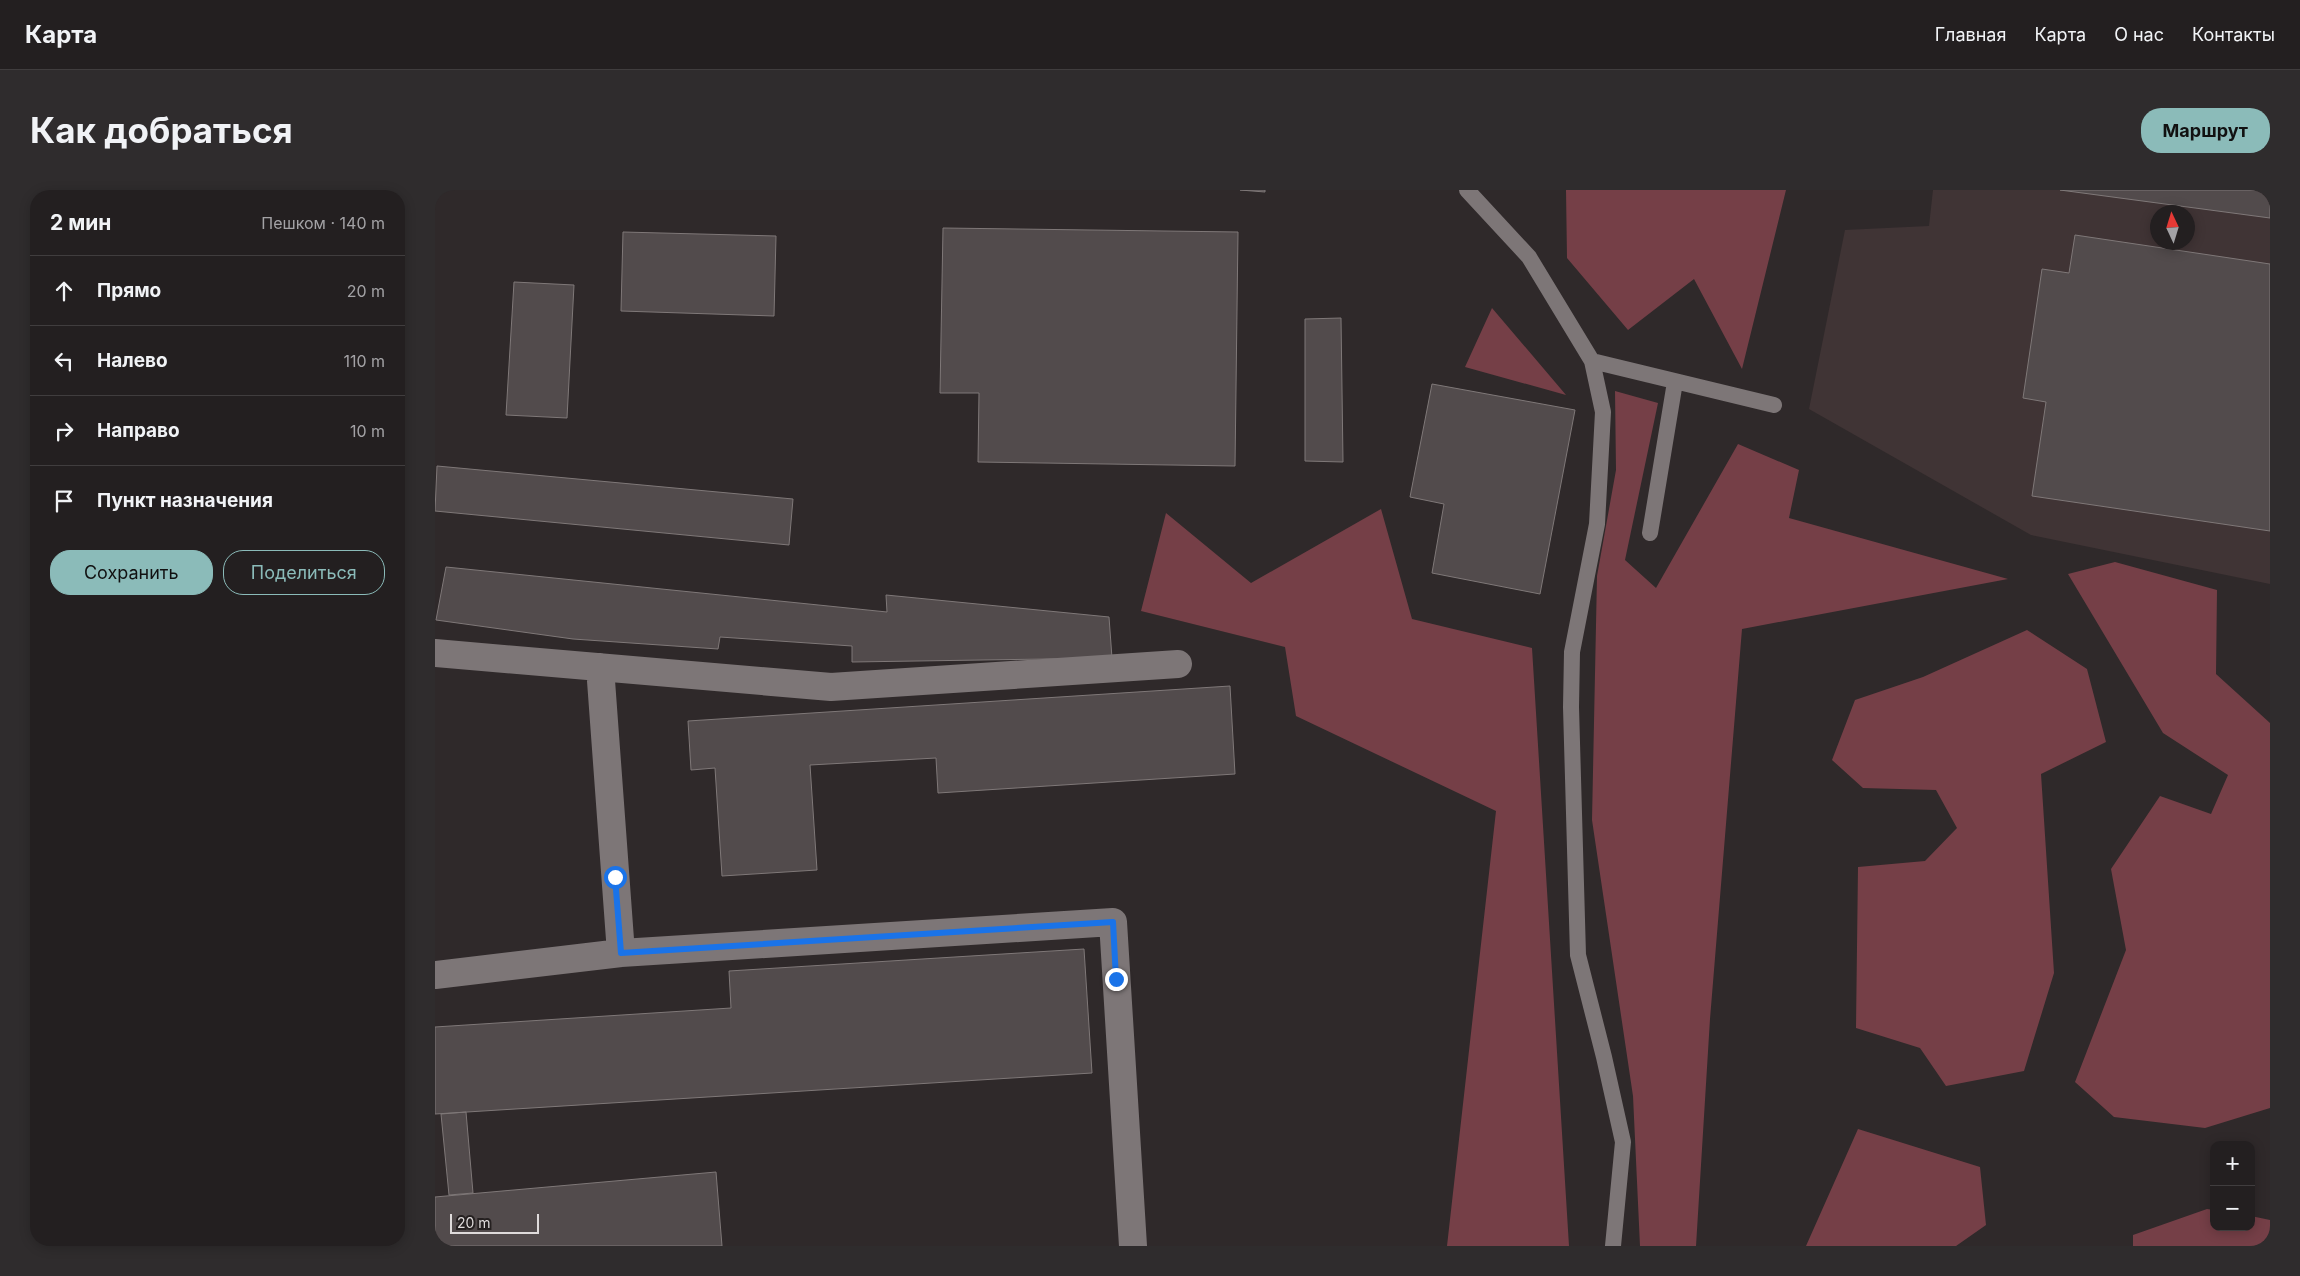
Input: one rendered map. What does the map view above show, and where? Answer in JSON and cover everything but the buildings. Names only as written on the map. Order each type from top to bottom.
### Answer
[{"type":"street","points":[[435,653],[831,687],[1179,664]]},
{"type":"street","points":[[599,667],[621,953]]},
{"type":"street","points":[[435,976],[621,953],[1113,922],[1133,1246]]},
{"type":"lane","points":[[1467,190],[1529,257],[1592,361],[1603,412],[1597,524],[1572,652],[1571,707],[1578,955],[1623,1142],[1613,1246]]},
{"type":"lane","points":[[1592,361],[1774,406]]},
{"type":"lane","points":[[1650,533],[1675,382]]},
{"type":"shaded area","points":[[1566,190],[1786,190],[1742,369],[1694,279],[1628,330],[1567,258]]},
{"type":"shaded area","points":[[1933,190],[2270,190],[2270,584],[2031,535],[1809,409],[1845,230],[1929,226]]},
{"type":"shaded area","points":[[1492,308],[1566,395],[1465,367]]},
{"type":"shaded area","points":[[1615,391],[1658,403],[1625,560],[1656,588],[1738,444],[1799,470],[1789,518],[2008,579],[1742,629],[1710,1019],[1696,1246],[1640,1246],[1633,1096],[1592,820],[1597,576],[1616,470]]},
{"type":"shaded area","points":[[1381,509],[1412,619],[1532,648],[1569,1246],[1447,1246],[1496,811],[1296,716],[1285,647],[1141,611],[1166,513],[1251,583]]},
{"type":"shaded area","points":[[2115,562],[2217,590],[2216,674],[2270,723],[2270,1108],[2205,1128],[2114,1117],[2075,1082],[2126,950],[2111,869],[2160,796],[2211,814],[2228,775],[2163,733],[2068,574]]},
{"type":"shaded area","points":[[2027,630],[2087,669],[2106,742],[2041,774],[2054,973],[2024,1071],[1946,1086],[1920,1048],[1856,1028],[1858,867],[1925,861],[1957,828],[1936,790],[1863,788],[1832,760],[1855,700],[1923,677]]},
{"type":"shaded area","points":[[1858,1129],[1980,1167],[1986,1225],[1956,1246],[1806,1246]]},
{"type":"shaded area","points":[[2207,1209],[2210,1209],[2210,1231],[2255,1231],[2255,1217],[2270,1220],[2270,1246],[2133,1246],[2133,1235]]},
{"type":"route","points":[[615,877],[621,953],[1113,922],[1116,979]]}]
